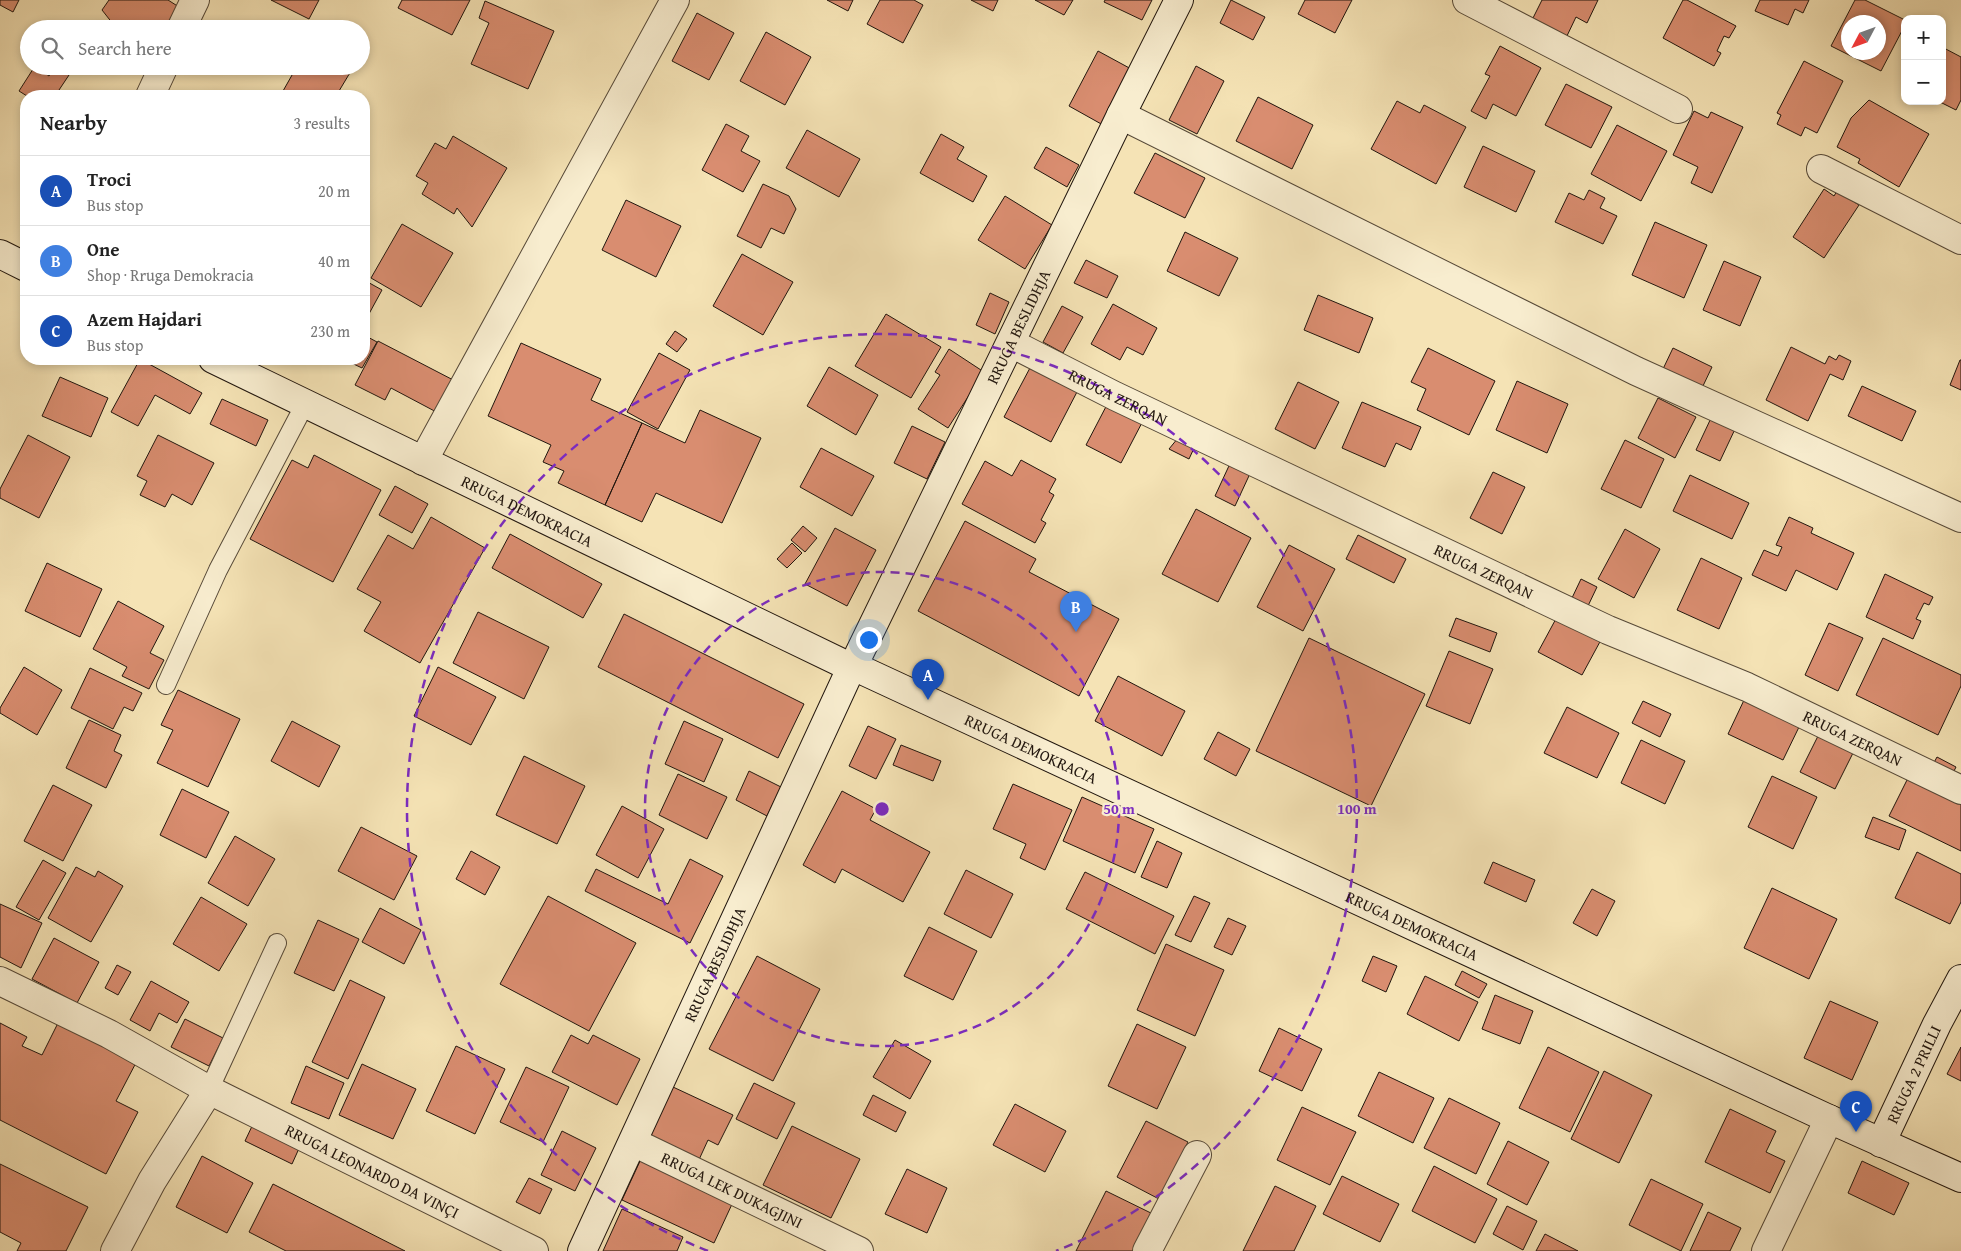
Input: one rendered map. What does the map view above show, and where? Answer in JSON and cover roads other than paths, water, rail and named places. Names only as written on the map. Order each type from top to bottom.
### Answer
[{"type":"street","points":[[186,20],[195,0]]},
{"type":"street","points":[[423,461],[675,0]]},
{"type":"street","name":"RRUGA BESLIDHJA","points":[[582,1251],[853,666],[1121,115],[1179,0]]},
{"type":"street","points":[[1467,0],[1678,109]]},
{"type":"street","points":[[153,90],[160,75]]},
{"type":"street","points":[[1121,115],[1636,371],[1961,518]]},
{"type":"street","points":[[1821,169],[1961,240]]},
{"type":"street","points":[[0,254],[20,264]]},
{"type":"street","name":"RRUGA ZERQAN","points":[[1011,343],[1115,396],[1608,630],[1747,687],[1961,790]]},
{"type":"street","name":"RRUGA DEMOKRACIA","points":[[225,365],[853,666],[1829,1119],[1961,1178]]},
{"type":"street","name":"RRUGA 2 PRILLI","points":[[1881,1143],[1937,1024],[1961,979]]},
{"type":"street","name":"RRUGA LEONARDO DA VINÇI","points":[[0,981],[109,1034],[209,1090],[534,1251]]},
{"type":"street","points":[[115,1251],[152,1181],[209,1090]]},
{"type":"street","points":[[1766,1251],[1829,1119]]},
{"type":"street","name":"RRUGA LEK DUKAGJINI","points":[[633,1142],[859,1251]]},
{"type":"street","points":[[1147,1251],[1197,1155]]},
{"type":"lane","points":[[166,685],[218,570],[305,404]]},
{"type":"lane","points":[[209,1090],[277,942]]},
{"type":"place","name":"One","points":[[1076,632]]},
{"type":"place","name":"Troci","points":[[928,700]]},
{"type":"place","name":"Azem Hajdari","points":[[1856,1132]]}]
